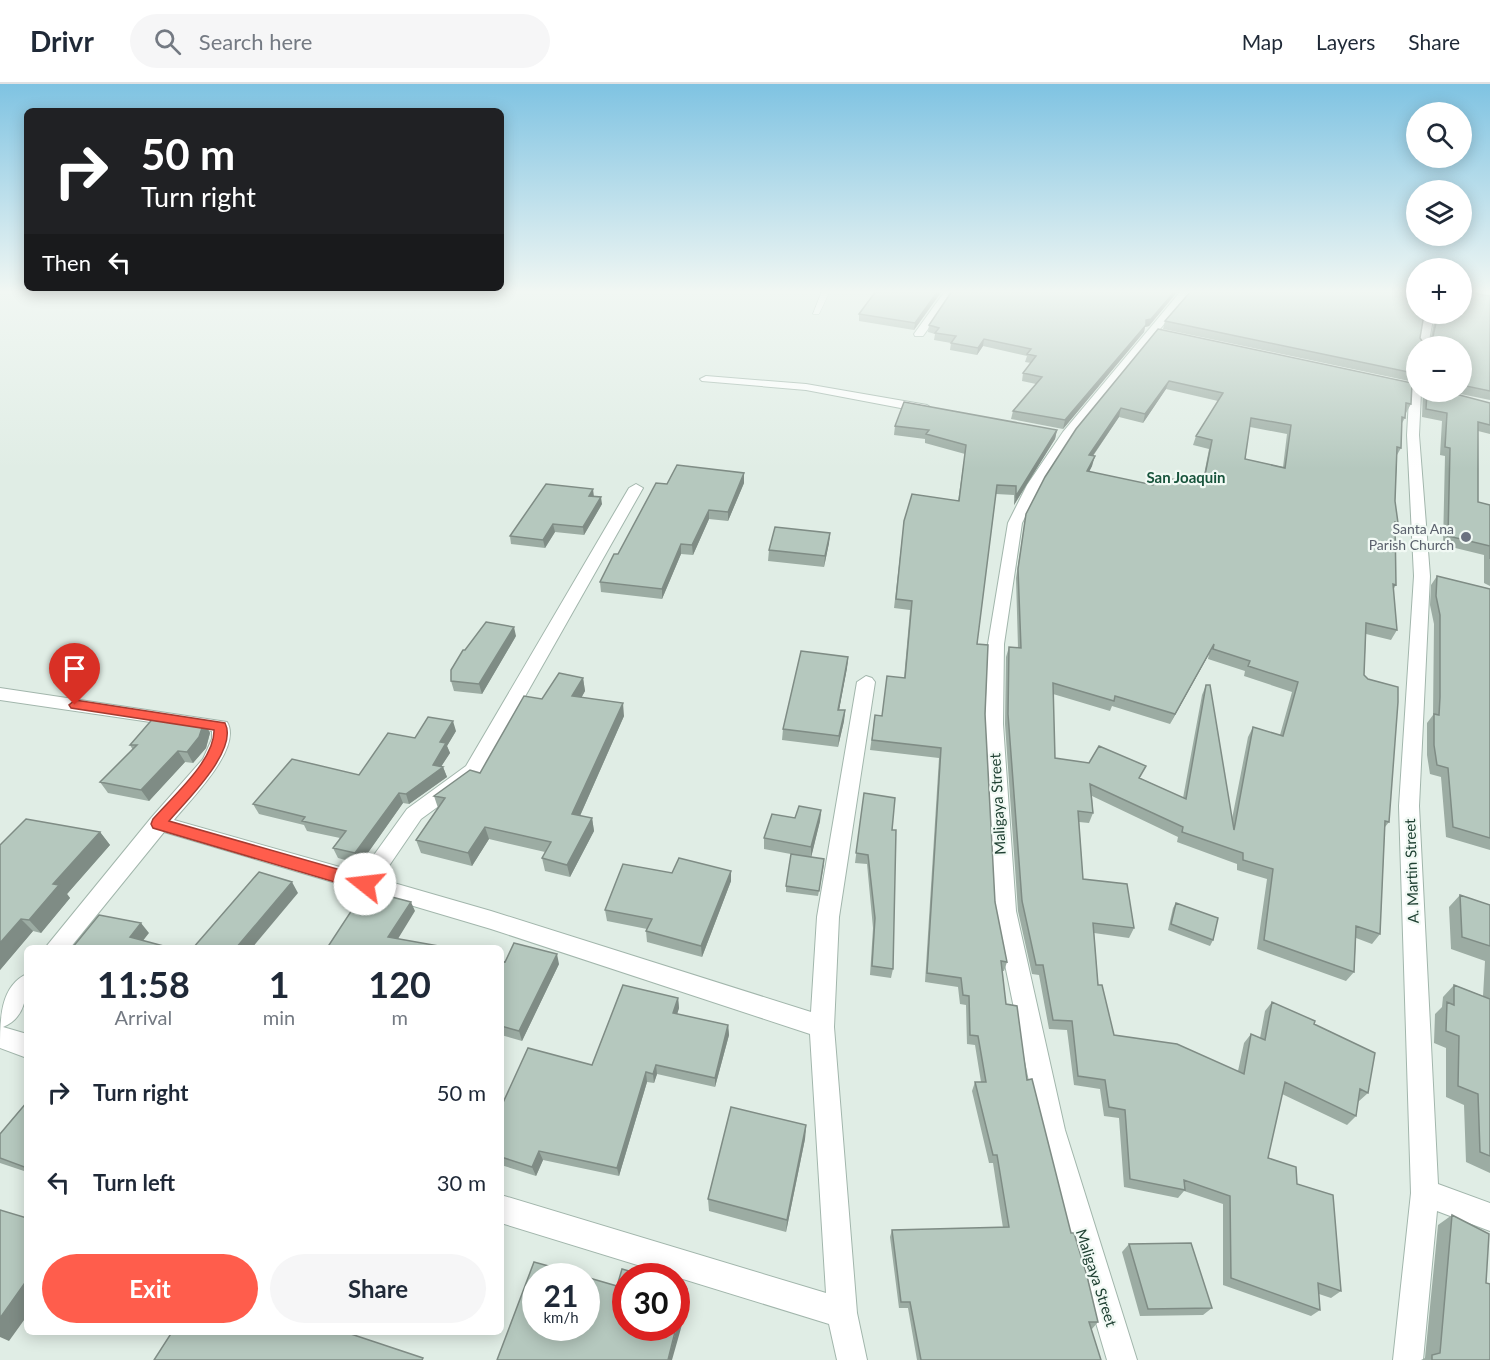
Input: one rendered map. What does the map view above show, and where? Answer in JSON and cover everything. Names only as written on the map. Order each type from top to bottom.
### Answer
[{"type":"street","name":"Maligaya Street","points":[[1122,1360],[1052,1130],[1005,911],[994,724],[996,644],[1016,523],[1061,434],[1138,351]]},
{"type":"street","points":[[706,379],[806,387],[942,412]]},
{"type":"street","name":"A. Martin Street","points":[[1408,1360],[1425,1193],[1409,806],[1427,577],[1418,546],[1413,402]]},
{"type":"street","points":[[365,884],[403,828],[423,806],[466,779],[473,771],[636,488]]},
{"type":"street","points":[[852,1360],[842,1313],[822,1028],[828,917],[866,682]]},
{"type":"street","points":[[0,694],[221,726],[221,739],[211,762],[58,945]]},
{"type":"street","points":[[158,824],[491,921],[822,1028]]},
{"type":"street","points":[[0,1017],[24,988]]},
{"type":"street","points":[[0,1037],[24,1045]]},
{"type":"street","points":[[1425,1193],[1490,1217]]},
{"type":"street","points":[[504,1210],[842,1313]]},
{"type":"building","points":[[1030,351],[1124,351],[1065,420],[1013,411],[1042,377],[1023,373],[1036,356],[1027,354]]},
{"type":"building","points":[[1140,351],[1259,351],[1406,382],[1406,402],[1411,402],[1411,404],[1406,403],[1405,418],[1402,417],[1401,448],[1397,447],[1395,501],[1398,523],[1395,522],[1396,585],[1393,584],[1397,630],[1366,623],[1364,675],[1368,679],[1398,687],[1389,822],[1385,821],[1380,934],[1356,926],[1354,972],[1264,940],[1273,869],[1243,860],[1243,853],[1182,832],[1183,827],[1090,784],[1093,813],[1078,811],[1083,879],[1127,884],[1134,928],[1093,923],[1098,985],[1102,985],[1114,1035],[1177,1044],[1244,1074],[1251,1034],[1265,1040],[1272,1002],[1315,1021],[1314,1024],[1375,1053],[1368,1093],[1360,1089],[1356,1116],[1285,1082],[1268,1158],[1296,1167],[1297,1184],[1333,1195],[1341,1291],[1318,1283],[1320,1310],[1231,1278],[1230,1196],[1184,1180],[1185,1190],[1130,1179],[1125,1110],[1109,1107],[1105,1080],[1078,1076],[1072,1021],[1053,1020],[1043,965],[1036,965],[1022,901],[1008,714],[1009,647],[1021,648],[1018,569],[1026,514],[1045,477],[1076,429]],"holes":[[[1169,381],[1223,393],[1196,436],[1212,440],[1203,485],[1156,476],[1153,485],[1087,471],[1095,456],[1089,455],[1121,408],[1145,414]],[[1251,418],[1291,425],[1285,468],[1245,459]],[[1214,644],[1213,649],[1250,661],[1248,666],[1298,682],[1283,736],[1253,727],[1234,830],[1210,685],[1206,685],[1186,799],[1139,778],[1146,766],[1099,746],[1089,763],[1055,758],[1053,683],[1114,701],[1115,696],[1175,714]]]},
{"type":"building","points":[[1306,351],[1406,351],[1406,372]]},
{"type":"building","points":[[1472,351],[1490,351],[1490,391],[1472,387]]},
{"type":"building","points":[[1472,398],[1490,403],[1490,425],[1478,422],[1478,502],[1490,505],[1490,546],[1448,536],[1450,448],[1445,447],[1447,413],[1426,409],[1426,402],[1472,402]]},
{"type":"building","points":[[904,402],[1057,430],[1016,496],[1016,486],[997,485],[977,644],[988,645],[985,714],[995,902],[1007,962],[1001,961],[1006,1004],[1017,1006],[1027,1080],[1032,1079],[1071,1233],[1074,1233],[1087,1276],[1098,1322],[1089,1322],[1101,1360],[921,1360],[910,1302],[901,1302],[892,1230],[1009,1227],[997,1155],[993,1155],[975,1082],[986,1082],[978,1036],[970,1035],[969,996],[963,995],[961,978],[927,973],[941,748],[872,740],[875,715],[882,716],[887,676],[905,678],[912,601],[896,599],[904,521],[912,494],[959,501],[966,445],[926,434],[929,430],[895,426]]},
{"type":"building","points":[[677,465],[744,473],[728,512],[709,510],[692,545],[681,544],[662,589],[600,582],[614,554],[618,554],[656,483],[667,484]]},
{"type":"building","points":[[546,484],[593,489],[589,496],[601,497],[583,527],[553,524],[543,540],[510,536]]},
{"type":"building","points":[[775,527],[830,533],[825,556],[769,550]]},
{"type":"building","points":[[1437,576],[1490,589],[1490,838],[1453,827],[1448,768],[1437,765],[1434,745],[1434,714],[1439,715],[1440,615],[1436,596]]},
{"type":"building","points":[[486,622],[514,627],[479,684],[451,681],[451,670],[463,650]]},
{"type":"building","points":[[801,651],[848,657],[838,710],[845,710],[839,736],[783,729]]},
{"type":"building","points":[[559,673],[583,678],[572,696],[623,703],[572,814],[592,818],[567,865],[542,858],[551,842],[485,827],[468,853],[416,840],[445,798],[434,796],[470,770],[480,773],[524,696],[542,699]]},
{"type":"building","points":[[156,715],[204,722],[199,737],[187,752],[178,751],[141,790],[100,782],[137,745],[130,745]]},
{"type":"building","points":[[428,717],[453,721],[440,742],[446,743],[433,765],[443,767],[406,794],[399,793],[355,853],[333,848],[346,831],[302,821],[305,817],[253,804],[292,759],[359,775],[388,733],[415,738]]},
{"type":"building","points":[[864,793],[895,798],[892,830],[896,830],[893,969],[872,966],[875,918],[868,855],[856,853]]},
{"type":"building","points":[[799,806],[821,810],[811,847],[764,838],[772,814],[795,818]]},
{"type":"building","points":[[26,819],[100,832],[53,884],[59,885],[29,920],[21,919],[0,943],[0,845]]},
{"type":"building","points":[[791,854],[824,859],[819,891],[786,886]]},
{"type":"building","points":[[679,858],[731,871],[701,946],[646,931],[652,919],[605,910],[623,864],[672,873]]},
{"type":"building","points":[[259,872],[292,882],[239,945],[196,945]]},
{"type":"building","points":[[365,890],[411,902],[388,937],[433,945],[329,945]]},
{"type":"building","points":[[1460,895],[1490,905],[1490,946],[1462,937]]},
{"type":"building","points":[[1176,903],[1218,918],[1213,940],[1171,924]]},
{"type":"building","points":[[99,915],[141,923],[130,937],[160,945],[74,945]]},
{"type":"building","points":[[514,943],[557,954],[519,1031],[504,1027],[505,962]]},
{"type":"building","points":[[623,985],[678,998],[673,1013],[728,1025],[715,1078],[656,1065],[653,1074],[646,1072],[617,1168],[539,1151],[532,1167],[504,1158],[504,1100],[528,1048],[592,1065]]},
{"type":"building","points":[[1454,985],[1490,999],[1490,1156],[1480,1152],[1478,1094],[1458,1086],[1459,1036],[1446,1031],[1447,1002],[1454,1005]]},
{"type":"building","points":[[24,1106],[24,1167],[0,1158],[0,1134]]},
{"type":"building","points":[[731,1107],[806,1125],[787,1220],[708,1199]]},
{"type":"building","points":[[0,1210],[24,1217],[24,1284],[0,1318]]},
{"type":"building","points":[[1452,1215],[1489,1234],[1486,1283],[1490,1284],[1490,1360],[1432,1360],[1432,1355],[1440,1353]]},
{"type":"building","points":[[1191,1243],[1212,1308],[1148,1309],[1129,1244]]},
{"type":"building","points":[[600,1281],[612,1285],[612,1341],[673,1341],[668,1360],[497,1360],[522,1294],[522,1341],[600,1341]]},
{"type":"building","points":[[170,1335],[354,1335],[423,1358],[422,1360],[154,1360]]},
{"type":"place","name":"Santa Ana Parish Church","points":[[1466,537]]},
{"type":"district","name":"San Joaquin","points":[[1186,478]]},
{"type":"route","points":[[75,705],[221,726],[221,739],[211,762],[158,824],[365,884]]}]
